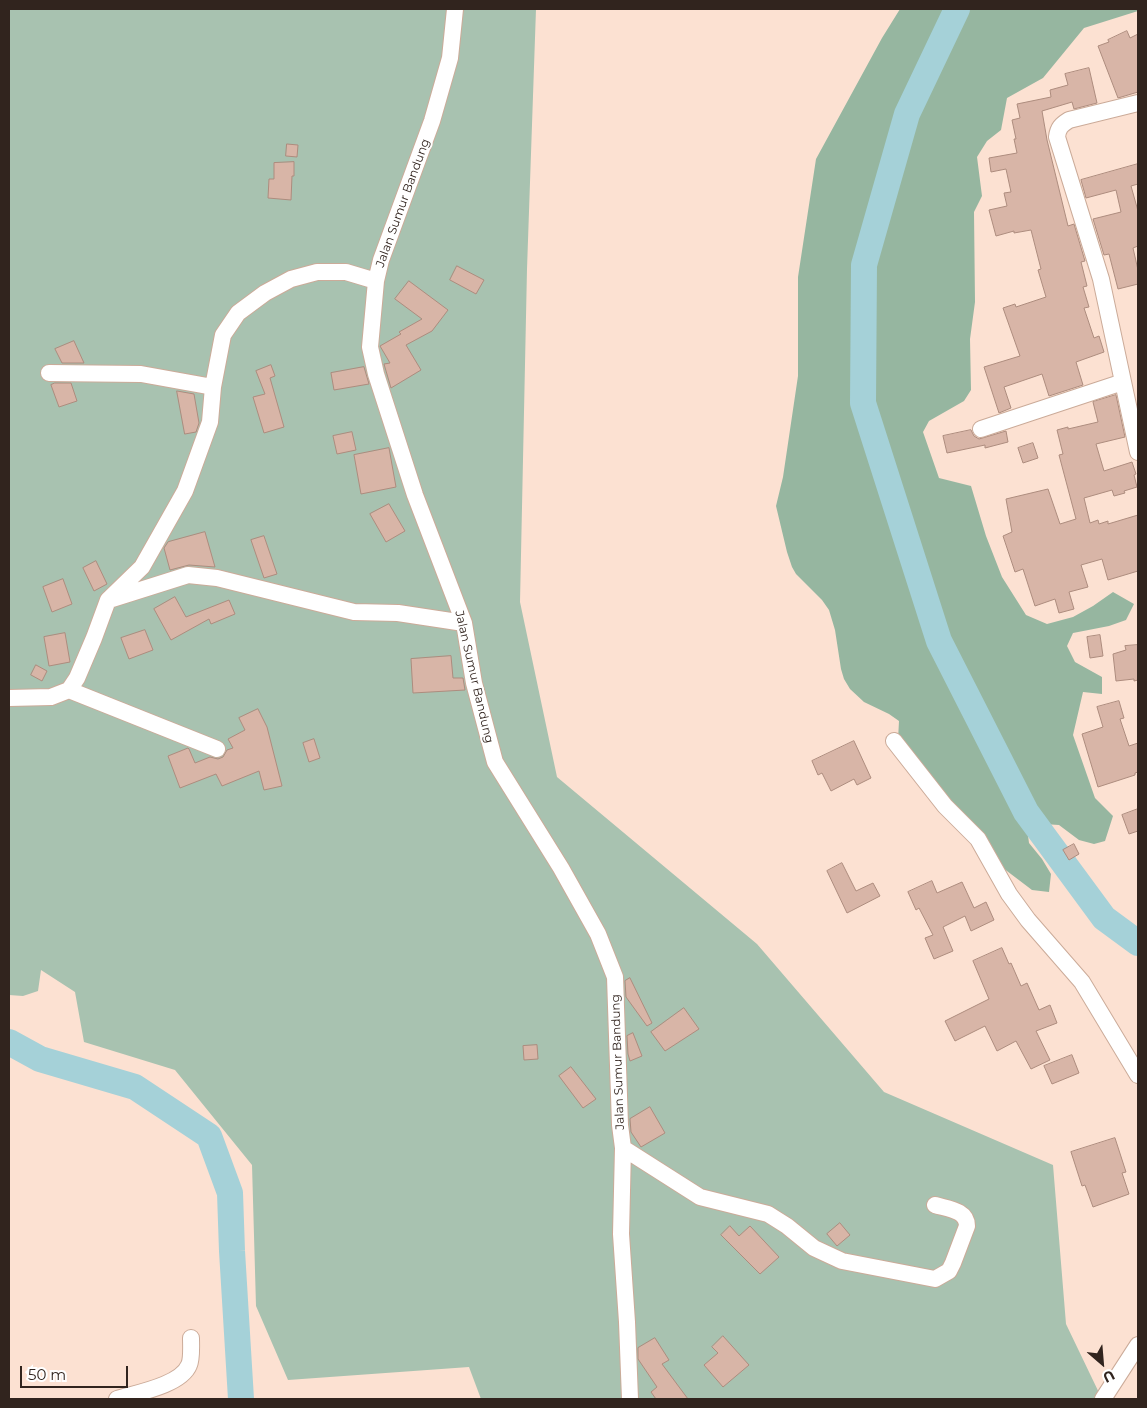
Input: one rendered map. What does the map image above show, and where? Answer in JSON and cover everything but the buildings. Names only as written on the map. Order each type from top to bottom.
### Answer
[{"type":"street","name":"Jalan Sumur Bandung","points":[[454,9],[450,58],[432,121],[381,260],[376,281],[370,348],[376,374],[415,495],[464,623],[474,683],[495,762],[566,876],[598,934],[615,977],[620,1125],[623,1148],[621,1234],[630,1399]]},
{"type":"street","points":[[1138,104],[1069,120],[1058,129],[1057,137],[1101,279],[1138,452]]},
{"type":"street","points":[[9,698],[51,697],[69,690],[77,678],[108,600],[142,567],[185,492],[210,422],[213,386],[223,335],[238,313],[265,293],[291,279],[317,272],[346,272],[376,281]]},
{"type":"street","points":[[49,373],[141,374],[213,386]]},
{"type":"street","points":[[981,429],[1124,382]]},
{"type":"street","points":[[108,600],[188,575],[217,578],[354,612],[398,613],[464,623]]},
{"type":"street","points":[[69,690],[217,749]]},
{"type":"street","points":[[894,741],[945,806],[978,839],[1009,894],[1028,920],[1082,982],[1138,1075]]},
{"type":"street","points":[[623,1148],[700,1197],[768,1214],[787,1226],[814,1248],[842,1261],[935,1279],[948,1271],[954,1263],[967,1226],[967,1222],[961,1213],[935,1205]]},
{"type":"street","points":[[117,1399],[168,1383],[181,1376],[190,1364],[191,1338]]},
{"type":"street","points":[[1103,1399],[1138,1345]]},
{"type":"green space","points":[[9,9],[536,9],[527,269],[520,602],[557,777],[757,944],[884,1092],[1053,1165],[1066,1324],[1102,1399],[481,1399],[469,1367],[288,1380],[256,1306],[252,1165],[175,1070],[84,1042],[75,992],[41,970],[38,991],[23,996],[9,995]]},
{"type":"green space","points":[[900,9],[1138,9],[1138,11],[1084,28],[1043,78],[1007,98],[1001,130],[987,141],[977,157],[982,196],[974,212],[975,302],[970,339],[971,390],[964,401],[929,421],[923,432],[939,478],[971,486],[986,536],[1002,577],[1026,615],[1047,624],[1073,617],[1113,592],[1134,604],[1126,620],[1109,626],[1073,633],[1067,646],[1075,662],[1102,677],[1102,694],[1083,692],[1073,735],[1095,798],[1113,816],[1105,841],[1094,844],[1079,840],[1059,825],[1043,824],[1027,828],[1029,843],[1051,874],[1049,892],[1032,890],[1003,868],[898,740],[899,721],[864,702],[850,689],[841,669],[835,630],[829,610],[822,600],[796,574],[792,567],[776,506],[783,477],[798,376],[798,277],[816,159],[882,38]]},
{"type":"waterway","points":[[957,9],[907,114],[864,265],[863,403],[939,641],[1026,812],[1104,918],[1138,943]]},
{"type":"waterway","points":[[9,1042],[40,1059],[135,1087],[209,1136],[230,1193],[241,1399]]}]
